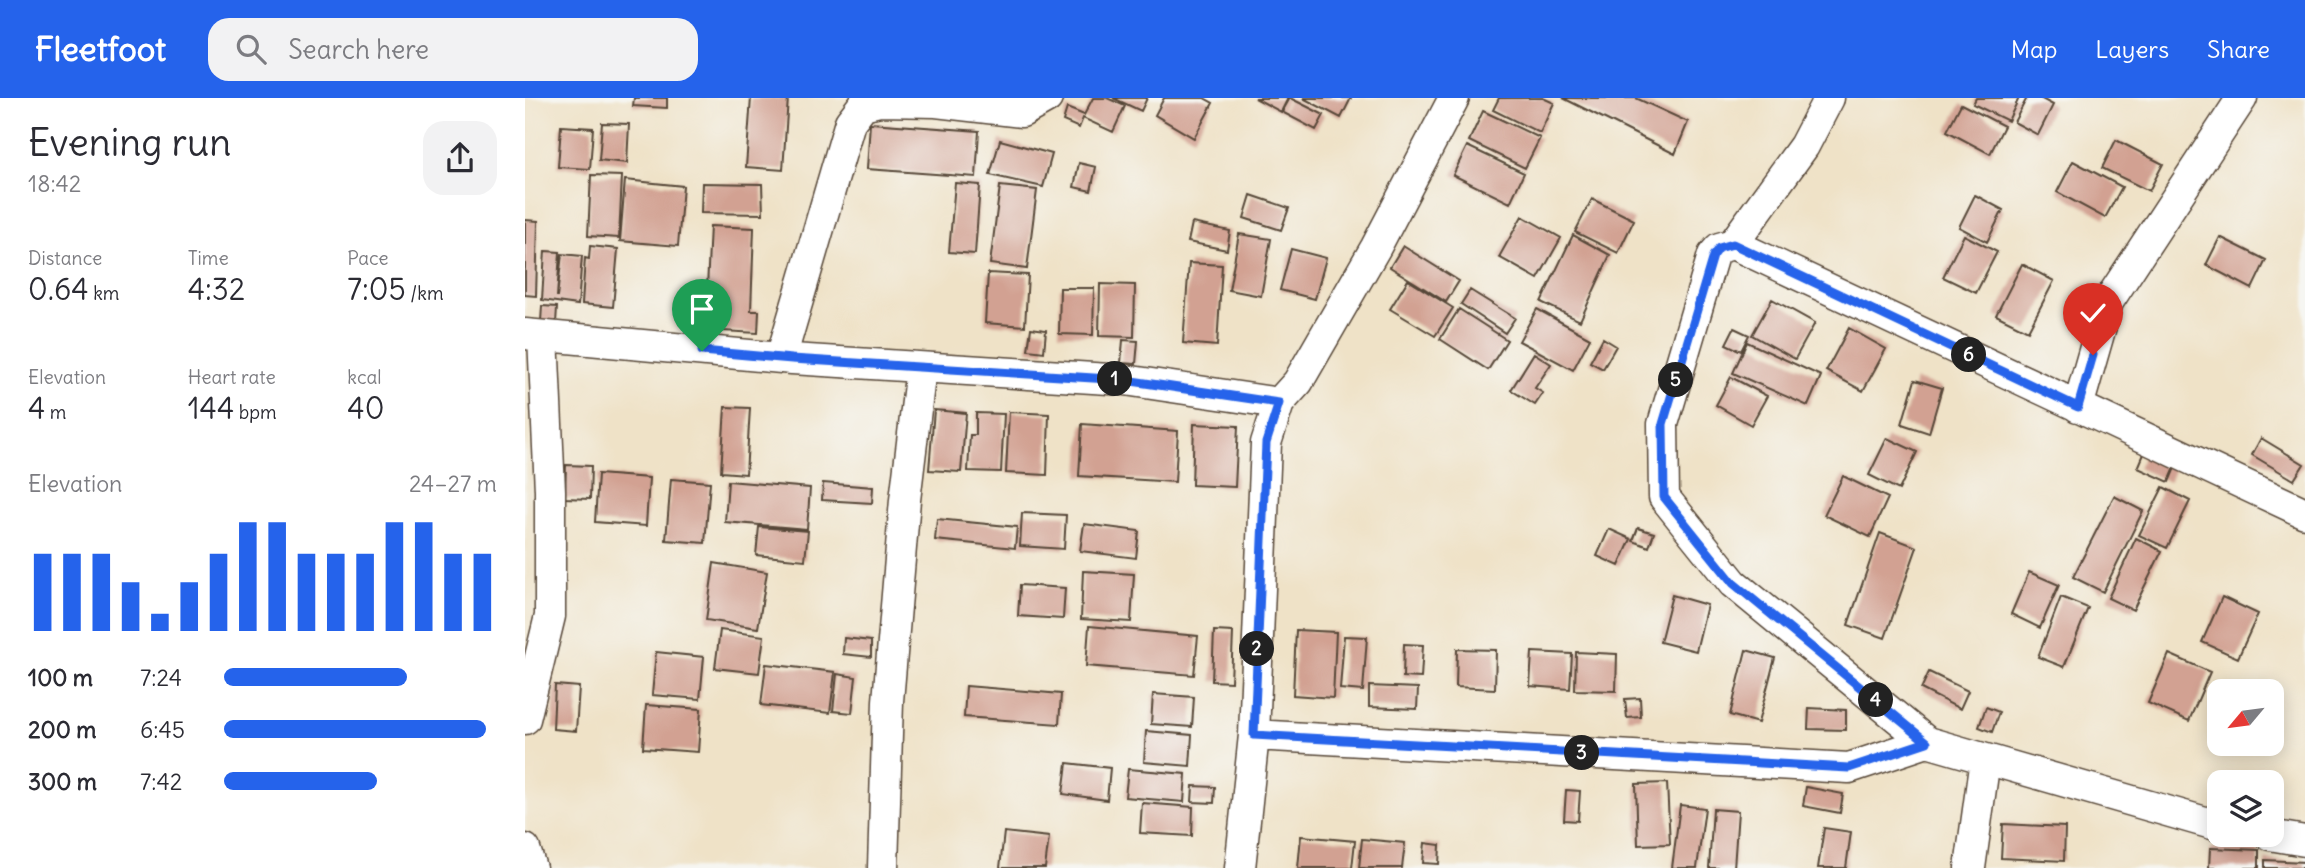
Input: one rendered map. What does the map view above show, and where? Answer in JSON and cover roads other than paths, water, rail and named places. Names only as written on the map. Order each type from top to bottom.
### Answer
[{"type":"street","points":[[781,358],[851,122],[863,105],[880,101],[936,102],[1021,112],[1047,98]]},
{"type":"street","points":[[1240,868],[1254,735],[1266,443],[1279,403],[1298,382],[1376,247],[1454,98]]},
{"type":"street","points":[[1829,98],[1804,146],[1733,244],[1719,248],[1713,256],[1663,424],[1664,497],[1733,583],[1927,742],[2207,824]]},
{"type":"street","points":[[2078,407],[2108,302],[2242,98]]},
{"type":"street","points":[[1733,244],[2305,513]]},
{"type":"street","points":[[525,719],[530,676],[550,616],[551,491],[534,335],[781,358],[1125,380],[1279,403]]},
{"type":"street","points":[[883,868],[888,701],[905,500],[921,368]]},
{"type":"street","points":[[1254,735],[1849,768],[1927,742]]},
{"type":"street","points":[[1970,868],[1985,760]]},
{"type":"street","points":[[2284,837],[2305,841]]},
{"type":"street","points":[[525,849],[531,868]]}]
